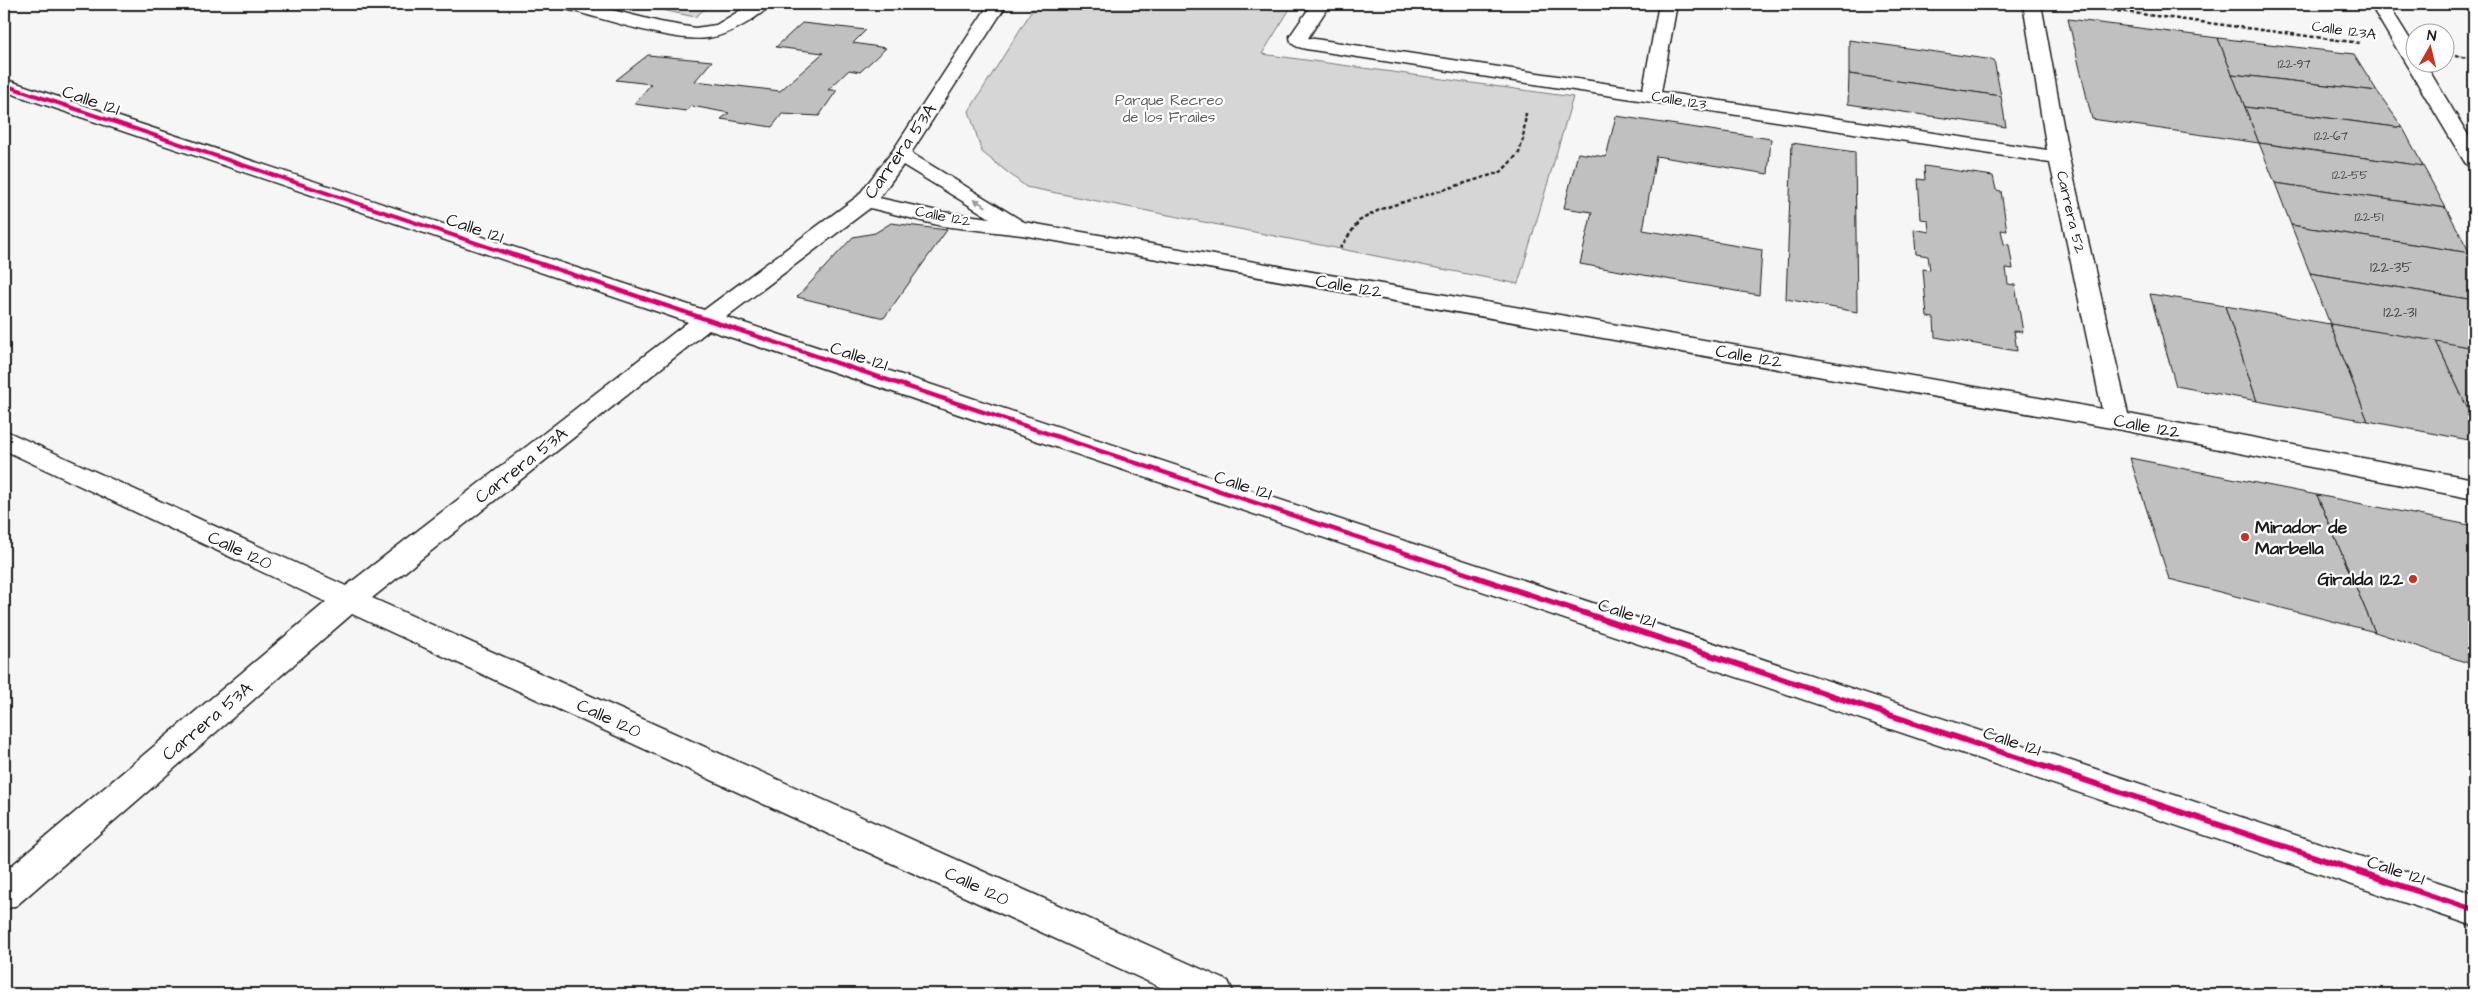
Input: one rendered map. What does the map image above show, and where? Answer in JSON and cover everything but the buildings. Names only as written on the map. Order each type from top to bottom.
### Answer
[{"type":"street","points":[[568,4],[679,32],[708,33],[740,20],[762,4]]},
{"type":"street","name":"Carrera 53A","points":[[4,894],[349,600],[706,320],[866,201],[900,155],[998,4]]},
{"type":"street","name":"Calle 123","points":[[1321,4],[1299,36],[1299,41],[1306,44],[2059,158]]},
{"type":"street","points":[[1651,96],[1668,4]]},
{"type":"street","name":"Carrera 52","points":[[2032,4],[2059,158],[2117,420]]},
{"type":"street","points":[[2379,4],[2406,48]]},
{"type":"street","points":[[2420,72],[2474,161]]},
{"type":"street","name":"Calle 121","points":[[4,85],[2474,910]]},
{"type":"street","name":"Calle 122","points":[[900,155],[1022,228]]},
{"type":"street","name":"Calle 122","points":[[866,201],[942,219],[1022,228],[2117,420],[2474,489]]},
{"type":"street","name":"Calle 120","points":[[4,439],[349,600],[1215,994]]},
{"type":"path","points":[[2456,56],[2474,58]]},
{"type":"path","points":[[1322,282],[1346,238],[1359,222],[1381,209],[1501,172],[1516,160],[1522,146],[1529,78]]},
{"type":"green space","points":[[635,4],[711,4],[695,17]]},
{"type":"green space","name":"Parque Recreo de los Frailes","points":[[1036,4],[1293,4],[1262,54],[1573,97],[1518,284],[1026,187],[982,152],[969,111]]},
{"type":"cycle path","points":[[4,85],[2474,910]]},
{"type":"place","name":"Mirador de Marbella","points":[[2245,537]]},
{"type":"place","name":"Giralda 122","points":[[2413,579]]}]
